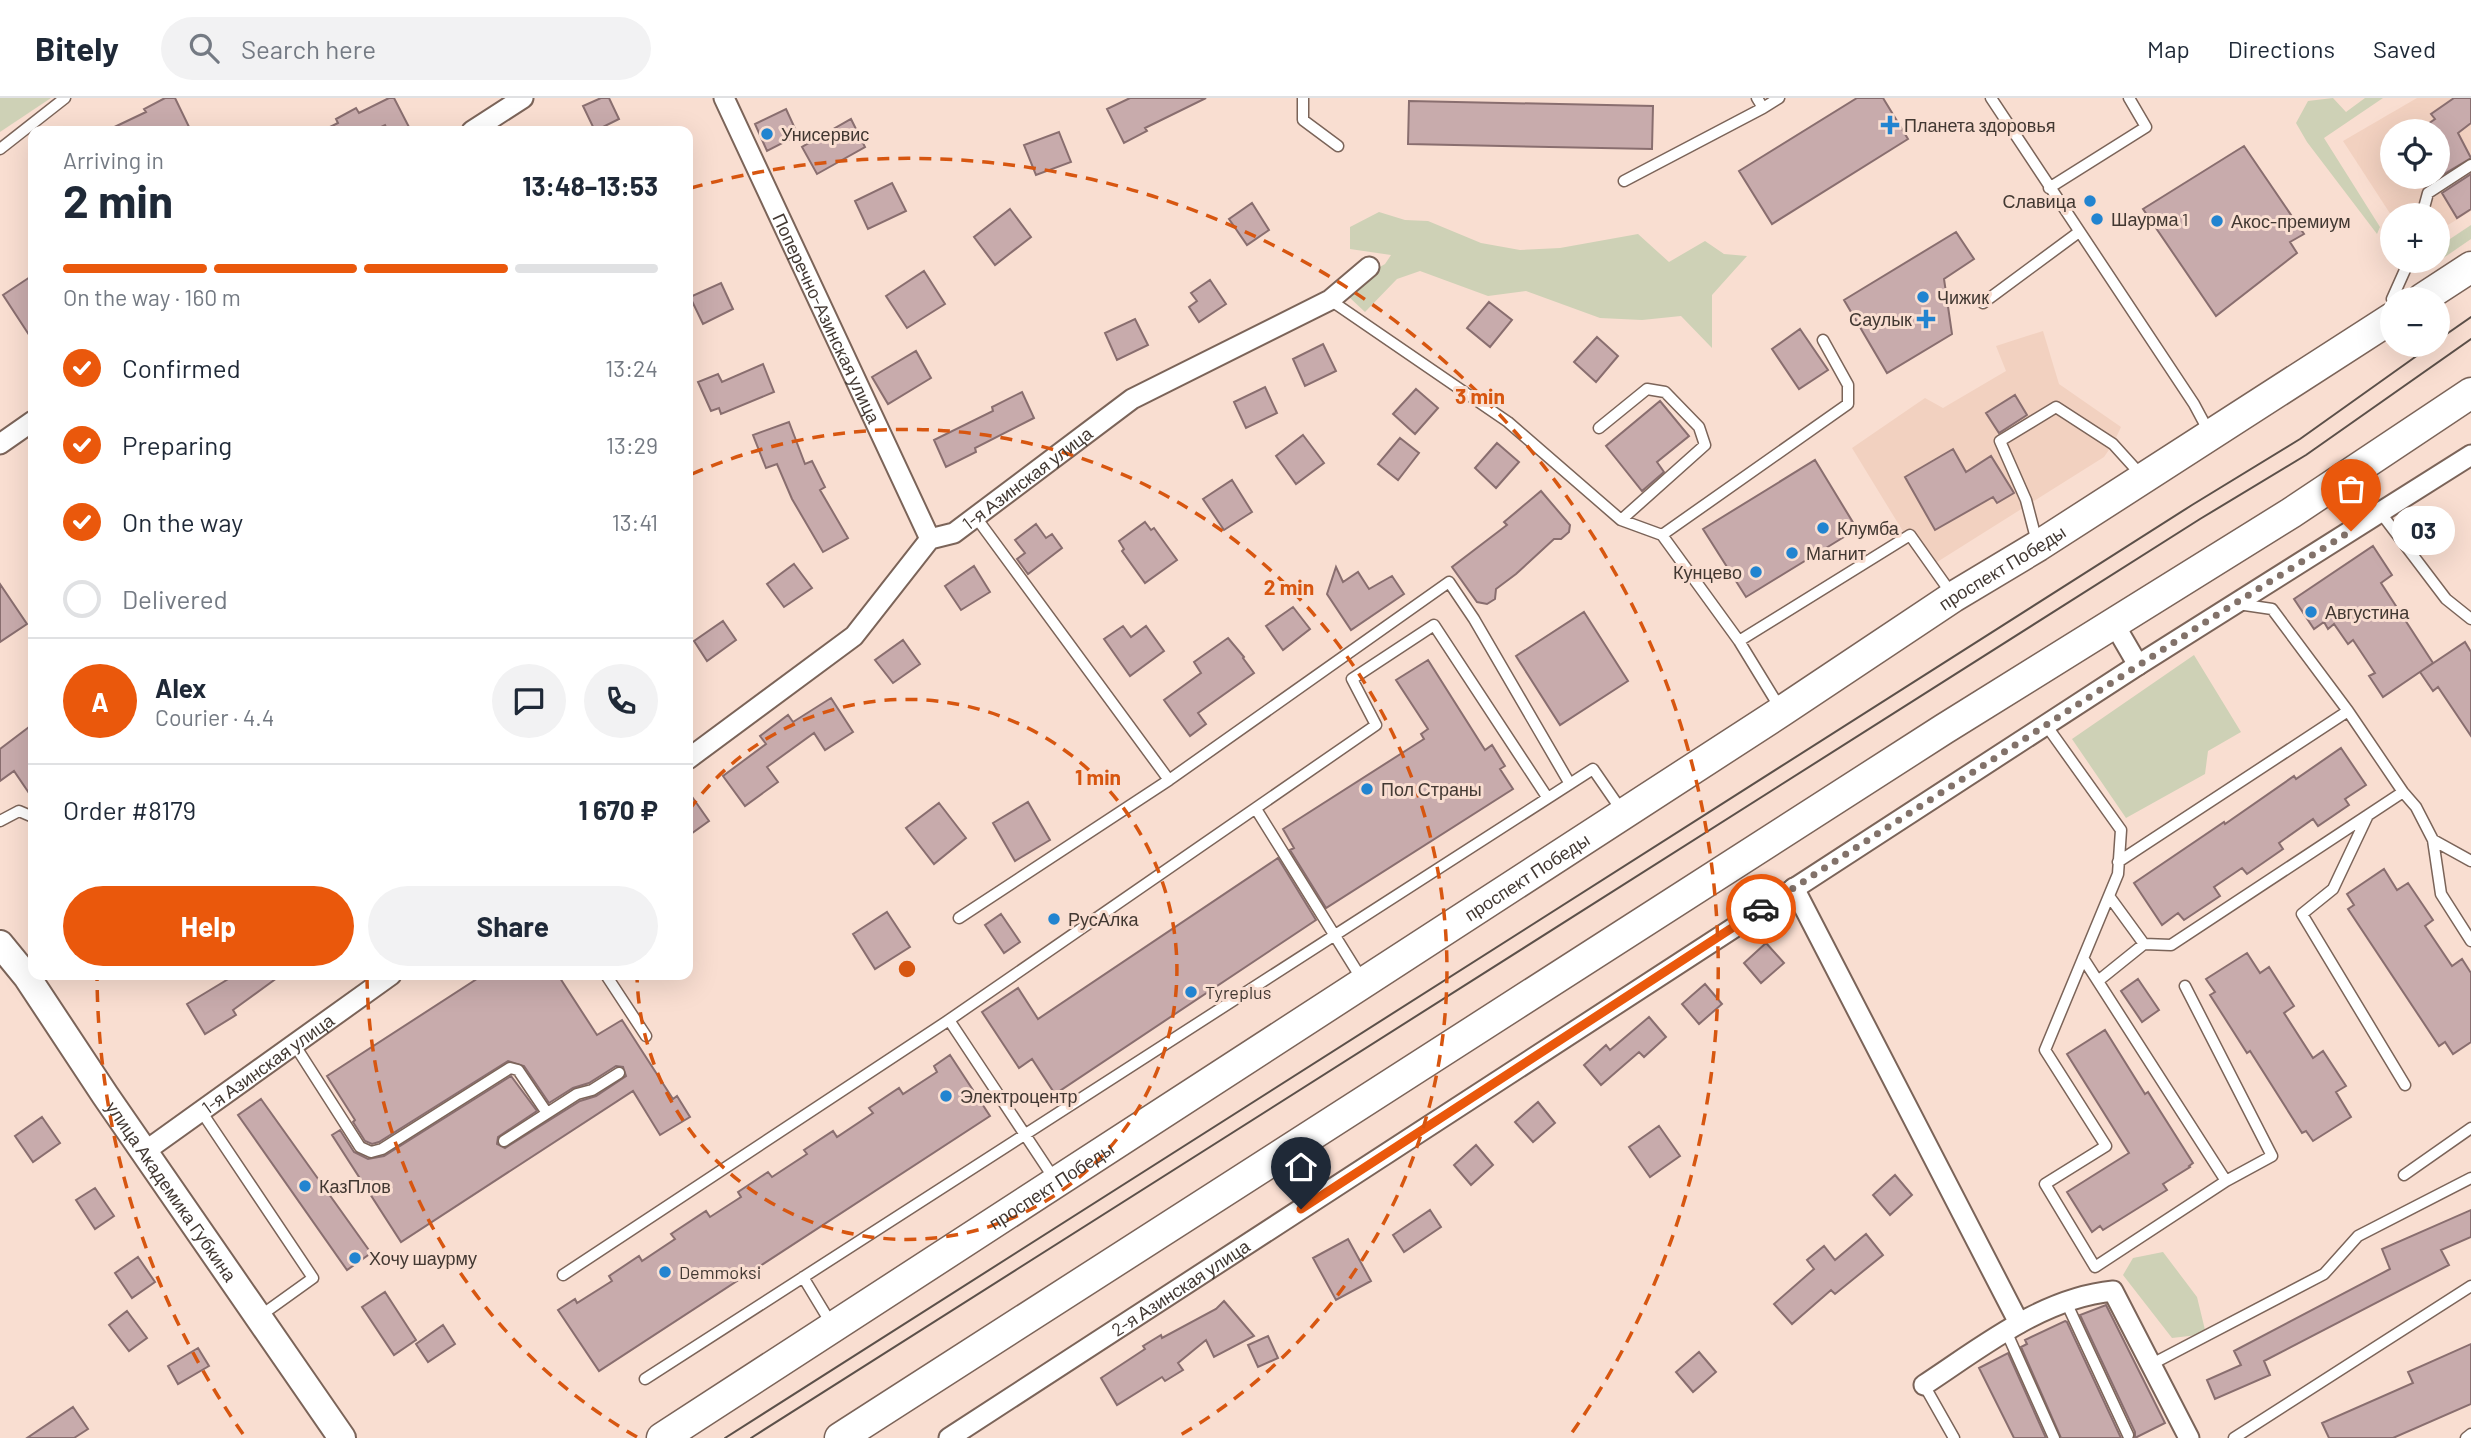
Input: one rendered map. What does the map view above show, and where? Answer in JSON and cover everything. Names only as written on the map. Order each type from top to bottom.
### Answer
[{"type":"main road","points":[[2440,287],[2471,267]]},
{"type":"main road","name":"проспект Победы","points":[[662,1438],[1782,711],[1953,597],[2038,546],[2380,326]]},
{"type":"main road","points":[[840,1438],[2113,622],[2291,513],[2471,393]]},
{"type":"street","points":[[480,126],[523,98]]},
{"type":"street","name":"Поперечно-Азинская улица","points":[[724,98],[930,539]]},
{"type":"street","name":"1-я Азинская улица","points":[[930,539],[954,533],[1132,399],[1330,300],[1369,267]]},
{"type":"street","points":[[0,444],[28,424]]},
{"type":"street","name":"2-я Азинская улица","points":[[949,1438],[2138,665],[2471,455]]},
{"type":"street","points":[[693,755],[854,636],[930,539]]},
{"type":"street","points":[[2113,622],[2138,665]]},
{"type":"street","points":[[1794,888],[2012,1327]]},
{"type":"street","name":"улица Академика Губкина","points":[[0,944],[28,978]]},
{"type":"street","name":"улица Академика Губкина","points":[[29,980],[144,1152],[342,1438]]},
{"type":"street","name":"1-я Азинская улица","points":[[144,1152],[384,980]]},
{"type":"street","points":[[1924,1385],[2012,1327],[2066,1302],[2113,1291],[2189,1438]]},
{"type":"lane","points":[[29,126],[65,98]]},
{"type":"lane","points":[[1303,98],[1303,120],[1338,146]]},
{"type":"lane","points":[[1757,98],[1763,108]]},
{"type":"lane","points":[[1624,181],[1779,98]]},
{"type":"lane","points":[[1991,98],[2194,404],[2210,435]]},
{"type":"lane","points":[[2049,188],[2146,127],[2129,98]]},
{"type":"lane","points":[[0,149],[28,127]]},
{"type":"lane","points":[[2425,203],[2428,194],[2471,165]]},
{"type":"lane","points":[[1983,303],[2079,232]]},
{"type":"lane","points":[[1330,300],[1508,422],[1621,520],[1662,536],[1739,641],[1782,711]]},
{"type":"lane","points":[[1662,536],[1848,404],[1848,385],[1823,340]]},
{"type":"lane","points":[[1600,428],[1647,390],[1665,392],[1699,427],[1705,445],[1621,520]]},
{"type":"lane","points":[[2038,546],[2026,500],[2000,441],[2056,407],[2113,444],[2143,477]]},
{"type":"lane","points":[[2380,512],[2446,599],[2471,619]]},
{"type":"lane","points":[[975,516],[1169,780]]},
{"type":"lane","points":[[1739,641],[1910,535],[1953,597]]},
{"type":"lane","points":[[959,918],[1169,780],[1449,582],[1474,619],[1570,784]]},
{"type":"lane","points":[[2234,603],[2272,609],[2416,807],[2433,841],[2441,894],[2471,941]]},
{"type":"lane","points":[[563,1275],[949,1020],[1376,725],[1352,679],[1434,625],[1547,797]]},
{"type":"lane","points":[[2119,862],[2348,711]]},
{"type":"lane","points":[[2046,725],[2121,830],[2118,874],[2045,1050],[2106,1146],[2045,1184],[2095,1267],[2226,1181],[2272,1156],[2185,986]]},
{"type":"lane","points":[[645,1379],[1594,769],[1623,813]]},
{"type":"lane","points":[[2098,981],[2144,944],[2171,946],[2403,792]]},
{"type":"lane","points":[[1256,809],[1363,982]]},
{"type":"lane","points":[[0,821],[19,811],[28,815]]},
{"type":"lane","points":[[2369,815],[2333,889],[2302,914],[2405,1085]]},
{"type":"lane","points":[[2433,841],[2471,861]]},
{"type":"lane","points":[[2109,896],[2144,944]]},
{"type":"lane","points":[[2083,958],[2226,1181]]},
{"type":"lane","points":[[609,980],[646,1036]]},
{"type":"lane","points":[[949,1020],[1056,1181]]},
{"type":"lane","points":[[293,1044],[360,1147],[368,1151],[382,1149],[510,1068],[518,1070],[547,1113]]},
{"type":"lane","points":[[504,1141],[577,1094],[593,1090],[620,1073]]},
{"type":"lane","points":[[201,1111],[313,1278],[259,1316]]},
{"type":"lane","points":[[2404,1175],[2471,1128]]},
{"type":"lane","points":[[2152,1364],[2324,1274],[2358,1236],[2471,1178]]},
{"type":"lane","points":[[803,1277],[833,1326]]},
{"type":"lane","points":[[2236,1437],[2471,1286]]},
{"type":"lane","points":[[2066,1302],[2128,1435]]},
{"type":"lane","points":[[2012,1327],[2054,1438]]},
{"type":"lane","points":[[1924,1385],[1954,1438]]},
{"type":"lane","points":[[2466,1438],[2471,1434]]},
{"type":"shaded area","points":[[2417,98],[2471,98],[2471,211],[2450,224],[2450,203],[2383,203],[2343,141],[2380,120],[2380,189],[2450,189],[2450,119],[2381,119]]},
{"type":"shaded area","points":[[2043,331],[2059,384],[2121,427],[2113,444],[2104,457],[1926,569],[1852,448],[1925,398],[1943,408],[2006,371],[1996,346]]},
{"type":"green space","points":[[0,98],[51,98],[0,132]]},
{"type":"green space","points":[[2333,98],[2346,112],[2365,98],[2383,98],[2324,138],[2380,227],[2377,234],[2307,142],[2296,123],[2308,101]]},
{"type":"green space","points":[[1379,212],[1405,220],[1428,221],[1481,243],[1520,250],[1560,248],[1638,234],[1669,262],[1705,241],[1724,254],[1747,256],[1712,295],[1712,348],[1681,316],[1642,320],[1600,318],[1526,291],[1488,296],[1420,271],[1397,279],[1365,312],[1349,297],[1361,278],[1385,264],[1391,255],[1350,249],[1350,227]]},
{"type":"green space","points":[[2471,225],[2471,239],[2450,253],[2450,239]]},
{"type":"green space","points":[[2194,655],[2241,732],[2208,751],[2205,774],[2126,818],[2072,739]]},
{"type":"green space","points":[[2163,1252],[2197,1297],[2206,1334],[2172,1338],[2123,1275],[2133,1258]]},
{"type":"building","points":[[165,98],[175,98],[189,126],[117,126],[146,112],[144,109]]},
{"type":"building","points":[[394,98],[408,126],[332,126],[338,123],[336,119],[356,108],[359,113]]},
{"type":"building","points":[[601,98],[609,98],[619,119],[605,126],[593,126],[583,106]]},
{"type":"building","points":[[1130,98],[1206,98],[1145,128],[1147,131],[1124,143],[1107,109]]},
{"type":"building","points":[[1857,98],[1883,98],[1908,139],[1772,224],[1739,171]]},
{"type":"building","points":[[2454,98],[2471,98],[2471,123],[2458,133],[2471,158],[2450,170],[2450,119],[2435,119],[2431,114]]},
{"type":"building","points":[[1409,101],[1653,106],[1652,149],[1408,144]]},
{"type":"building","points":[[786,109],[798,135],[767,151],[755,124]]},
{"type":"building","points":[[851,119],[865,147],[817,174],[802,147]]},
{"type":"building","points":[[1059,132],[1071,162],[1036,175],[1024,145]]},
{"type":"building","points":[[2244,146],[2304,234],[2290,242],[2297,253],[2216,316],[2143,209]]},
{"type":"building","points":[[2471,174],[2471,209],[2457,218],[2442,193]]},
{"type":"building","points":[[892,183],[906,211],[868,229],[855,201]]},
{"type":"building","points":[[1252,203],[1269,230],[1247,245],[1229,219]]},
{"type":"building","points":[[1010,209],[1031,237],[995,265],[974,237]]},
{"type":"building","points":[[1956,232],[1974,259],[1944,279],[1952,334],[1887,373],[1844,300]]},
{"type":"building","points":[[924,271],[945,304],[907,328],[886,296]]},
{"type":"building","points":[[28,278],[28,333],[3,295]]},
{"type":"building","points":[[1210,280],[1226,304],[1199,322],[1189,307],[1197,301],[1191,293]]},
{"type":"building","points":[[721,283],[733,309],[703,324],[693,303],[693,296]]},
{"type":"building","points":[[1489,302],[1512,320],[1490,347],[1467,328]]},
{"type":"building","points":[[1135,319],[1148,345],[1117,360],[1105,333]]},
{"type":"building","points":[[1800,329],[1828,370],[1799,389],[1772,349]]},
{"type":"building","points":[[1597,337],[1618,356],[1596,382],[1574,362]]},
{"type":"building","points":[[1323,344],[1336,371],[1305,386],[1293,359]]},
{"type":"building","points":[[916,351],[931,378],[888,404],[872,377]]},
{"type":"building","points":[[763,364],[774,392],[721,414],[719,408],[711,411],[698,382],[718,374],[722,382]]},
{"type":"building","points":[[1265,387],[1277,413],[1246,428],[1234,402]]},
{"type":"building","points":[[1416,389],[1438,408],[1415,434],[1393,414]]},
{"type":"building","points":[[1022,392],[1034,418],[975,448],[976,452],[946,467],[934,440],[993,411],[992,407]]},
{"type":"building","points":[[2015,395],[2027,415],[1999,433],[1986,413]]},
{"type":"building","points":[[1660,401],[1689,436],[1657,462],[1664,472],[1642,491],[1606,446]]},
{"type":"building","points":[[789,422],[805,464],[812,461],[825,487],[820,490],[848,538],[823,552],[792,499],[777,464],[766,468],[753,435]]},
{"type":"building","points":[[1303,435],[1324,463],[1296,484],[1276,456]]},
{"type":"building","points":[[1400,438],[1419,453],[1398,480],[1378,464]]},
{"type":"building","points":[[1497,443],[1519,462],[1496,488],[1475,468]]},
{"type":"building","points":[[1953,449],[1966,472],[1991,456],[2014,493],[1997,503],[1993,497],[1935,530],[1905,477]]},
{"type":"building","points":[[1815,460],[1857,529],[1746,597],[1703,529]]},
{"type":"building","points":[[1232,480],[1252,512],[1224,530],[1203,499]]},
{"type":"building","points":[[1541,491],[1570,525],[1569,532],[1561,539],[1554,539],[1496,589],[1495,599],[1487,604],[1477,602],[1452,567],[1507,525],[1504,522]]},
{"type":"building","points":[[1145,522],[1151,530],[1154,528],[1177,560],[1145,583],[1122,551],[1124,549],[1119,541]]},
{"type":"building","points":[[1036,524],[1046,538],[1052,534],[1062,548],[1028,574],[1017,559],[1025,553],[1015,540]]},
{"type":"building","points":[[2373,546],[2392,575],[2381,583],[2433,663],[2383,697],[2369,676],[2375,673],[2353,640],[2348,644],[2334,624],[2328,629],[2324,622],[2314,629],[2294,599]]},
{"type":"building","points":[[794,564],[812,588],[784,607],[767,584]]},
{"type":"building","points":[[974,566],[990,592],[961,610],[945,586]]},
{"type":"building","points":[[1336,567],[1343,582],[1358,572],[1369,589],[1392,576],[1404,594],[1351,630],[1327,594]]},
{"type":"building","points":[[0,584],[27,624],[0,642]]},
{"type":"building","points":[[1293,607],[1310,629],[1283,650],[1266,626]]},
{"type":"building","points":[[1584,612],[1628,681],[1560,725],[1516,656]]},
{"type":"building","points":[[723,621],[736,640],[707,661],[694,641]]},
{"type":"building","points":[[1123,626],[1131,637],[1146,626],[1164,651],[1130,676],[1104,639]]},
{"type":"building","points":[[1228,638],[1254,673],[1198,713],[1206,724],[1190,736],[1164,700],[1201,673],[1194,662]]},
{"type":"building","points":[[903,640],[920,664],[893,683],[875,660]]},
{"type":"building","points":[[2465,642],[2471,652],[2471,736],[2438,687],[2433,691],[2420,672]]},
{"type":"building","points":[[1428,660],[1485,750],[1492,745],[1505,766],[1500,769],[1513,789],[1326,908],[1290,850],[1294,848],[1283,829],[1424,739],[1421,734],[1428,729],[1396,680]]},
{"type":"building","points":[[831,698],[853,732],[825,750],[814,733],[767,767],[778,782],[745,806],[723,776],[766,744],[760,736],[788,715],[793,722]]},
{"type":"building","points":[[28,728],[28,792],[14,771],[0,781],[0,749]]},
{"type":"building","points":[[2341,748],[2366,785],[2345,799],[2349,805],[2318,826],[2313,819],[2279,843],[2283,849],[2247,874],[2242,868],[2214,887],[2220,896],[2184,920],[2178,913],[2162,925],[2134,883],[2294,776],[2296,779]]},
{"type":"building","points":[[693,798],[709,821],[693,832]]},
{"type":"building","points":[[1028,802],[1050,840],[1015,861],[993,823]]},
{"type":"building","points":[[939,803],[966,838],[934,864],[906,828]]},
{"type":"building","points":[[1278,858],[1316,920],[1055,1094],[1032,1059],[1019,1068],[982,1012],[1018,988],[1038,1019]]},
{"type":"building","points":[[2384,869],[2397,890],[2408,883],[2433,920],[2425,926],[2452,966],[2462,959],[2471,973],[2471,1042],[2453,1054],[2445,1042],[2439,1046],[2348,909],[2354,905],[2347,894]]},
{"type":"building","points":[[887,912],[910,947],[875,969],[853,934]]},
{"type":"building","points":[[1001,914],[1020,942],[1004,953],[985,925]]},
{"type":"building","points":[[1766,943],[1784,963],[1761,983],[1744,963]]},
{"type":"building","points":[[2247,953],[2260,973],[2269,967],[2294,1006],[2284,1013],[2313,1058],[2323,1051],[2346,1086],[2336,1092],[2351,1117],[2313,1141],[2306,1131],[2302,1133],[2250,1051],[2247,1053],[2210,995],[2215,992],[2206,979]]},
{"type":"building","points":[[2138,979],[2159,1010],[2142,1022],[2121,991]]},
{"type":"building","points":[[227,980],[274,980],[233,1010],[236,1015],[205,1034],[187,1004]]},
{"type":"building","points":[[475,980],[561,980],[597,1035],[622,1020],[673,1099],[677,1096],[690,1117],[660,1135],[633,1091],[401,1242],[332,1135],[340,1130],[354,1152],[368,1159],[384,1156],[511,1076],[537,1111],[498,1137],[497,1144],[505,1148],[626,1076],[623,1067],[616,1066],[549,1103],[524,1066],[508,1061],[372,1144],[365,1141],[327,1076]]},
{"type":"building","points":[[1705,984],[1722,1004],[1699,1024],[1682,1004]]},
{"type":"building","points":[[1649,1017],[1666,1037],[1644,1057],[1639,1052],[1601,1085],[1584,1065],[1606,1045],[1610,1050]]},
{"type":"building","points":[[2105,1030],[2193,1163],[2163,1184],[2167,1190],[2103,1230],[2100,1226],[2092,1232],[2067,1192],[2129,1153],[2067,1054]]},
{"type":"building","points":[[950,1055],[990,1116],[599,1371],[558,1310],[575,1299],[577,1303],[612,1281],[609,1276],[639,1256],[642,1261],[675,1239],[671,1234],[706,1211],[710,1217],[741,1197],[738,1192],[768,1172],[772,1177],[807,1154],[804,1150],[833,1131],[837,1137],[873,1113],[869,1108],[899,1088],[903,1094],[937,1072],[934,1066]]},
{"type":"building","points":[[261,1099],[371,1253],[347,1270],[238,1115]]},
{"type":"building","points":[[1538,1102],[1555,1123],[1533,1142],[1515,1122]]},
{"type":"building","points":[[42,1117],[60,1143],[33,1162],[15,1136]]},
{"type":"building","points":[[1659,1126],[1680,1156],[1650,1177],[1629,1147]]},
{"type":"building","points":[[1476,1145],[1493,1165],[1471,1185],[1454,1165]]},
{"type":"building","points":[[1895,1175],[1912,1195],[1890,1215],[1873,1195]]},
{"type":"building","points":[[95,1188],[114,1216],[95,1229],[76,1200]]},
{"type":"building","points":[[1430,1210],[1441,1227],[1404,1252],[1393,1235]]},
{"type":"building","points":[[2471,1210],[2471,1237],[2441,1250],[2449,1265],[2264,1361],[2270,1375],[2215,1399],[2207,1380],[2241,1365],[2234,1351],[2390,1269],[2382,1249]]},
{"type":"building","points":[[1866,1234],[1883,1255],[1835,1294],[1831,1290],[1792,1324],[1774,1304],[1814,1269],[1807,1260],[1824,1246],[1835,1260]]},
{"type":"building","points":[[1348,1239],[1371,1281],[1336,1300],[1313,1258]]},
{"type":"building","points":[[138,1257],[155,1282],[132,1298],[115,1273]]},
{"type":"building","points":[[385,1292],[416,1340],[394,1355],[362,1307]]},
{"type":"building","points":[[1224,1301],[1254,1336],[1214,1357],[1206,1340],[1178,1363],[1183,1370],[1165,1381],[1162,1377],[1117,1405],[1101,1378],[1145,1349],[1143,1346],[1216,1309]]},
{"type":"building","points":[[2106,1305],[2165,1423],[2135,1438],[2135,1432],[2080,1315]]},
{"type":"building","points":[[127,1311],[147,1338],[129,1351],[109,1325]]},
{"type":"building","points":[[2065,1321],[2121,1438],[2061,1438],[2021,1347],[2027,1344],[2025,1340]]},
{"type":"building","points":[[443,1325],[455,1344],[428,1362],[416,1344]]},
{"type":"building","points":[[1268,1336],[1278,1358],[1258,1367],[1248,1345]]},
{"type":"building","points":[[2471,1344],[2471,1404],[2393,1438],[2329,1438],[2322,1423],[2413,1383],[2408,1372]]},
{"type":"building","points":[[198,1348],[209,1366],[178,1384],[168,1366]]},
{"type":"building","points":[[1699,1352],[1716,1372],[1693,1392],[1676,1372]]},
{"type":"building","points":[[2008,1353],[2046,1438],[2014,1438],[1979,1368]]},
{"type":"building","points":[[73,1407],[88,1429],[74,1438],[27,1438]]},
{"type":"tram line","points":[[2450,332],[2471,317]]},
{"type":"tram line","points":[[751,1438],[2200,519],[2306,455],[2471,339]]},
{"type":"tram line","points":[[725,1438],[2192,505],[2300,439],[2415,357]]},
{"type":"way so far","points":[[1761,909],[2351,531]]},
{"type":"place","name":"Планета здоровья","points":[[1890,125]]},
{"type":"place","name":"Унисервис","points":[[767,134]]},
{"type":"place","name":"Славица","points":[[2090,201]]},
{"type":"place","name":"Шаурма 1","points":[[2097,219]]},
{"type":"place","name":"Акос-премиум","points":[[2217,221]]},
{"type":"place","name":"Чижик","points":[[1923,297]]},
{"type":"place","name":"Саулык","points":[[1926,319]]},
{"type":"place","name":"Клумба","points":[[1823,528]]},
{"type":"place","name":"03","points":[[2351,531]]},
{"type":"place","name":"Магнит","points":[[1792,553]]},
{"type":"place","name":"Кунцево","points":[[1756,572]]},
{"type":"place","name":"Августина","points":[[2311,612]]},
{"type":"place","name":"Пол Страны","points":[[1367,789]]},
{"type":"place","name":"РусАлка","points":[[1054,919]]},
{"type":"place","name":"Tyreplus","points":[[1191,992]]},
{"type":"place","name":"Электроцентр","points":[[946,1096]]},
{"type":"place","name":"КазПлов","points":[[305,1186]]},
{"type":"place","name":"Хочу шаурму","points":[[355,1258]]},
{"type":"place","name":"Demmoksi","points":[[665,1272]]},
{"type":"route","points":[[1301,1209],[1761,909]]}]
